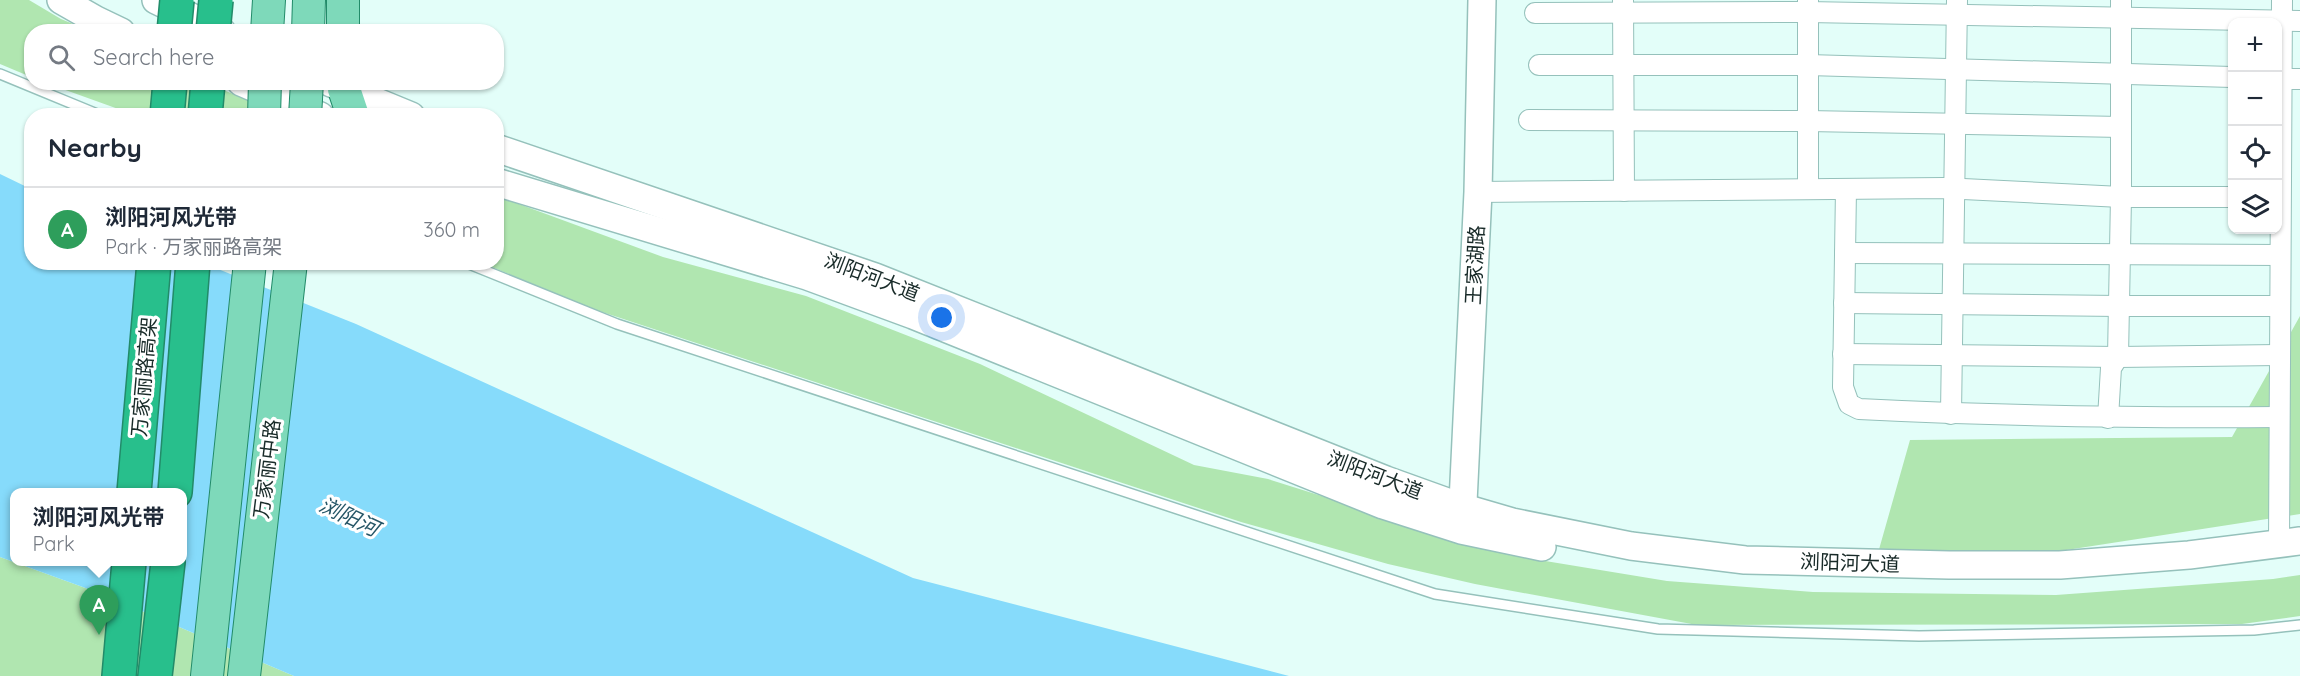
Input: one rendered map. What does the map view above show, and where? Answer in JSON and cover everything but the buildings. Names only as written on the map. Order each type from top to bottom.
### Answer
[{"type":"highway","points":[[214,24],[216,0]]},
{"type":"highway","points":[[168,108],[169,90]]},
{"type":"highway","points":[[206,108],[207,90]]},
{"type":"highway","name":"万家丽路高架","points":[[134,488],[153,270]]},
{"type":"highway","name":"万家丽路高架","points":[[175,488],[193,270]]},
{"type":"highway","points":[[119,676],[129,566]]},
{"type":"highway","points":[[156,676],[167,566]]},
{"type":"main road","points":[[61,0],[105,24]]},
{"type":"main road","points":[[268,24],[269,0]]},
{"type":"main road","points":[[308,24],[309,0]]},
{"type":"main road","points":[[343,0],[343,24]]},
{"type":"main road","name":"王家湖路","points":[[1462,519],[1478,192],[1482,0]]},
{"type":"main road","points":[[168,12],[200,24]]},
{"type":"main road","points":[[260,90],[301,108]]},
{"type":"main road","points":[[264,108],[265,90]]},
{"type":"main road","points":[[305,108],[306,90]]},
{"type":"main road","points":[[343,92],[388,108]]},
{"type":"main road","name":"浏阳河大道","points":[[504,151],[875,277],[1386,480],[1462,519]]},
{"type":"main road","name":"浏阳河大道","points":[[504,184],[828,284],[914,315],[1383,505],[1462,519],[1512,522],[1631,546],[1745,560],[2060,565],[2293,548]]},
{"type":"main road","name":"万家丽中路","points":[[207,676],[249,270]]},
{"type":"main road","name":"万家丽中路","points":[[244,676],[290,270]]},
{"type":"street","points":[[2282,0],[2291,21],[2286,79],[2290,130],[2280,255],[2279,417],[2293,548]]},
{"type":"street","points":[[1622,6],[1624,191]]},
{"type":"street","points":[[1535,13],[1622,6],[2121,9],[2291,21]]},
{"type":"street","points":[[1808,6],[1808,189]]},
{"type":"street","points":[[1951,414],[1958,8]]},
{"type":"street","points":[[2108,418],[2112,368],[2118,357],[2121,9]]},
{"type":"street","points":[[1539,65],[1808,65],[2228,78]]},
{"type":"street","points":[[1528,120],[1808,120],[2121,128]]},
{"type":"street","points":[[1846,189],[1843,387],[1849,404],[1859,409],[1951,414],[2108,418],[2279,417]]},
{"type":"street","points":[[1478,192],[1956,189],[2121,197],[2228,197]]},
{"type":"street","points":[[1845,253],[2280,255]]},
{"type":"street","points":[[1844,303],[2280,306]]},
{"type":"street","points":[[1843,354],[1951,357],[2280,355]]},
{"type":"lane","points":[[0,74],[24,84]]},
{"type":"lane","points":[[39,90],[83,108]]},
{"type":"lane","points":[[484,270],[617,324],[1435,594],[1659,629],[1919,636],[2254,630],[2300,625]]},
{"type":"green space","points":[[0,0],[29,0],[73,24],[24,24],[24,74],[0,64]]},
{"type":"green space","points":[[65,90],[224,90],[266,108],[116,108]]},
{"type":"green space","points":[[504,199],[663,257],[806,296],[980,364],[1194,465],[1268,479],[1509,555],[1667,581],[1813,592],[2056,595],[2300,575],[2300,616],[2242,624],[1697,625],[1475,584],[1388,564],[1241,522],[596,310],[499,270],[504,270]]},
{"type":"green space","points":[[2300,316],[2300,514],[2060,551],[1878,553],[1910,440],[2232,437]]},
{"type":"green space","points":[[0,557],[10,561],[10,566],[25,566],[102,594],[294,676],[0,676]]},
{"type":"water","name":"浏阳河","points":[[0,174],[24,186],[24,270],[221,270],[356,324],[913,578],[1289,676],[294,676],[102,594],[25,566],[187,566],[187,488],[10,488],[10,561],[0,557]]},
{"type":"place","name":"浏阳河风光带","points":[[99,635]]}]
